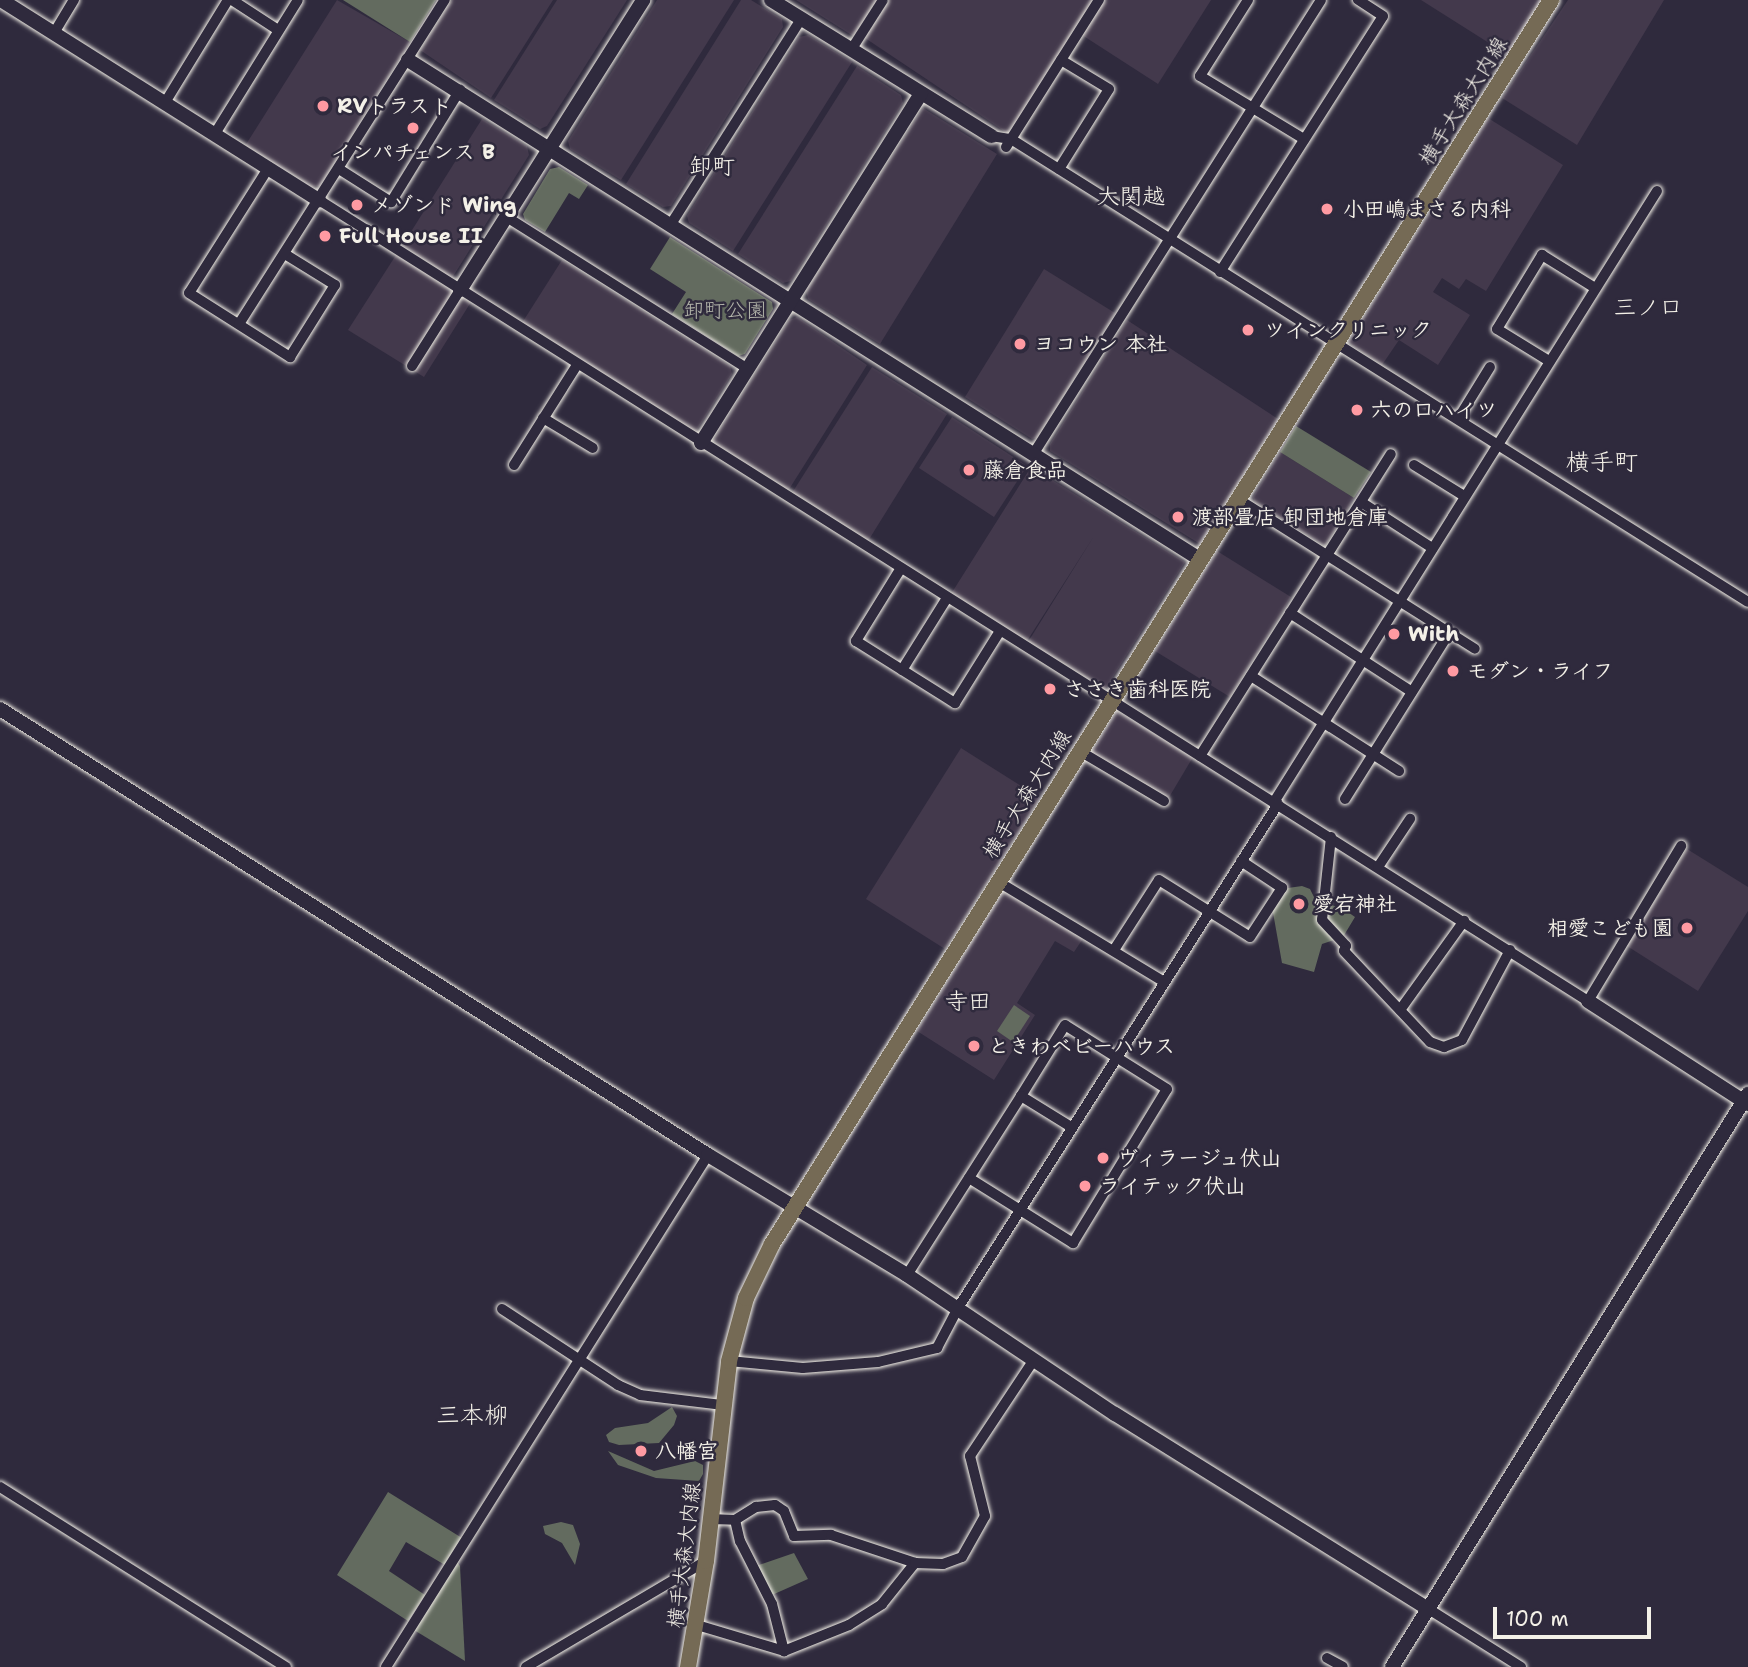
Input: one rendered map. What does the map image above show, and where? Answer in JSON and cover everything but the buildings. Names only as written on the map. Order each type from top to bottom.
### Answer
[{"type":"main road","name":"横手大森大内線","points":[[688,1667],[706,1561],[729,1361],[746,1298],[793,1206],[1551,0]]},
{"type":"street","points":[[54,33],[75,0]]},
{"type":"street","points":[[166,101],[230,0],[278,30]]},
{"type":"street","points":[[216,132],[298,0]]},
{"type":"street","points":[[239,324],[445,0]]},
{"type":"street","points":[[412,366],[643,0]]},
{"type":"street","points":[[771,0],[991,136],[1059,169],[1748,602]]},
{"type":"street","points":[[851,50],[883,0]]},
{"type":"street","points":[[1008,143],[1099,0]]},
{"type":"street","points":[[1248,0],[1200,76],[1304,139]]},
{"type":"street","points":[[1034,453],[1172,240],[1321,0]]},
{"type":"street","points":[[1220,272],[1383,16],[1358,0]]},
{"type":"street","points":[[4,1],[216,132],[577,365],[1747,1100],[1392,1667]]},
{"type":"street","points":[[671,224],[801,19]]},
{"type":"street","points":[[408,60],[550,146],[1201,560]]},
{"type":"street","points":[[1059,169],[1109,89],[1061,60]]},
{"type":"street","points":[[339,169],[391,202],[460,90]]},
{"type":"street","points":[[701,443],[920,93]]},
{"type":"street","points":[[269,167],[189,293],[290,357],[335,285],[285,254]]},
{"type":"street","points":[[729,1361],[784,1369],[878,1362],[937,1348],[958,1308],[1241,861],[1323,722],[1657,191]]},
{"type":"street","points":[[505,216],[746,368]]},
{"type":"street","points":[[1549,361],[1497,329],[1542,255],[1595,288]]},
{"type":"street","points":[[514,465],[577,365]]},
{"type":"street","points":[[1458,419],[1490,367]]},
{"type":"street","points":[[544,418],[593,448]]},
{"type":"street","points":[[1200,756],[1391,454]]},
{"type":"street","points":[[1414,465],[1464,496]]},
{"type":"street","points":[[1238,499],[1475,649]]},
{"type":"street","points":[[1361,502],[1432,548]]},
{"type":"street","points":[[901,568],[856,641],[956,703],[1000,631]]},
{"type":"street","points":[[902,670],[947,598]]},
{"type":"street","points":[[1290,613],[1412,692]]},
{"type":"street","points":[[1345,799],[1450,632]]},
{"type":"street","points":[[1251,676],[1399,771]]},
{"type":"street","points":[[0,709],[708,1155],[907,1275],[1033,1361],[1521,1667]]},
{"type":"street","points":[[1078,750],[1164,801]]},
{"type":"street","points":[[1378,867],[1409,819]]},
{"type":"street","points":[[1331,837],[1322,920],[1346,946],[1344,951],[1430,1042],[1453,1046],[1462,1040],[1510,950]]},
{"type":"street","points":[[1588,1001],[1681,846]]},
{"type":"street","points":[[1114,950],[1159,880],[1250,937],[1282,888],[1241,861]]},
{"type":"street","points":[[997,881],[1163,981]]},
{"type":"street","points":[[1400,1010],[1464,921]]},
{"type":"street","points":[[907,1275],[1065,1025],[1167,1089],[1073,1243],[969,1178]]},
{"type":"street","points":[[1021,1096],[1071,1127]]},
{"type":"street","points":[[386,1667],[708,1155]]},
{"type":"street","points":[[502,1309],[582,1358],[618,1385],[640,1395],[723,1405]]},
{"type":"street","points":[[710,1519],[735,1520],[756,1507],[775,1505],[784,1511],[794,1536],[831,1535],[915,1563],[943,1564],[962,1557],[985,1516],[970,1456],[1033,1361]]},
{"type":"street","points":[[0,1487],[286,1667]]},
{"type":"street","points":[[735,1520],[740,1541],[772,1604],[784,1651]]},
{"type":"street","points":[[526,1667],[706,1561]]},
{"type":"street","points":[[697,1625],[784,1651],[849,1625],[882,1604],[915,1563]]},
{"type":"street","points":[[1327,1658],[1342,1667]]},
{"type":"shaded area","name":"RVトラスト","points":[[337,0],[410,42],[320,186],[310,187],[245,146]]},
{"type":"shaded area","points":[[452,0],[553,0],[491,98],[420,50]]},
{"type":"shaded area","points":[[557,0],[627,0],[547,126],[540,129],[494,100]]},
{"type":"shaded area","points":[[657,0],[734,0],[621,180],[570,149],[568,141]]},
{"type":"shaded area","points":[[741,0],[751,0],[782,19],[783,27],[671,206],[663,207],[626,184]]},
{"type":"shaded area","points":[[796,0],[878,0],[853,36]]},
{"type":"shaded area","points":[[889,0],[1093,0],[1010,135],[865,38]]},
{"type":"shaded area","points":[[1104,0],[1211,0],[1158,84],[1082,35]]},
{"type":"shaded area","points":[[1421,0],[1542,0],[1508,55]]},
{"type":"shaded area","points":[[1568,0],[1664,0],[1577,145],[1502,98]]},
{"type":"shaded area","points":[[808,35],[852,62],[733,251],[689,223],[687,216],[799,37]]},
{"type":"shaded area","points":[[857,66],[901,95],[903,103],[791,281],[783,283],[738,254]]},
{"type":"shaded area","points":[[923,108],[997,154],[880,344],[808,299],[806,291]]},
{"type":"shaded area","points":[[1488,118],[1563,165],[1486,291],[1466,279],[1459,289],[1442,278],[1433,292],[1470,315],[1438,365],[1399,340],[1382,365],[1348,343]]},
{"type":"shaded area","points":[[482,119],[527,146],[529,155],[452,278],[402,246]]},
{"type":"shaded area","points":[[396,255],[471,302],[424,377],[348,330]]},
{"type":"shaded area","points":[[562,260],[730,366],[732,374],[697,430],[692,432],[522,323]]},
{"type":"shaded area","points":[[1044,269],[1115,313],[1038,437],[1032,439],[965,397]]},
{"type":"shaded area","points":[[797,317],[867,365],[788,491],[711,444],[789,320]]},
{"type":"shaded area","points":[[1127,320],[1278,419],[1200,544],[1050,451],[1050,444]]},
{"type":"shaded area","points":[[872,367],[947,414],[868,541],[792,493]]},
{"type":"shaded area","points":[[952,417],[1027,466],[994,517],[919,468]]},
{"type":"shaded area","points":[[1280,452],[1354,498],[1325,546],[1255,502],[1253,497]]},
{"type":"shaded area","points":[[1031,467],[1185,562],[1104,691],[1028,642],[1094,536],[1027,641],[951,594]]},
{"type":"shaded area","points":[[1217,551],[1291,597],[1230,697],[1155,651]]},
{"type":"shaded area","points":[[1117,711],[1193,757],[1168,799],[1091,753]]},
{"type":"shaded area","points":[[961,748],[1040,798],[945,949],[866,899]]},
{"type":"shaded area","name":"相愛こども園","points":[[1687,849],[1748,887],[1748,911],[1698,991],[1627,946]]},
{"type":"shaded area","points":[[1005,888],[1084,937],[1074,952],[1055,941],[1017,1003],[1035,1015],[994,1080],[917,1031]]},
{"type":"green space","points":[[343,0],[436,0],[410,42]]},
{"type":"green space","points":[[559,167],[588,185],[579,199],[569,193],[545,232],[525,220],[523,214],[550,169]]},
{"type":"green space","name":"卸町公園","points":[[670,237],[772,302],[773,309],[745,354],[738,356],[672,314],[686,292],[650,269]]},
{"type":"green space","points":[[1296,426],[1371,472],[1354,498],[1280,452]]},
{"type":"green space","points":[[1302,886],[1310,889],[1316,901],[1342,908],[1355,917],[1343,937],[1322,944],[1314,972],[1282,963],[1272,907],[1288,888]]},
{"type":"green space","points":[[1014,1005],[1030,1016],[1013,1042],[997,1031]]},
{"type":"green space","points":[[672,1407],[677,1416],[674,1425],[659,1443],[619,1445],[609,1442],[606,1435],[615,1428],[648,1423]]},
{"type":"green space","points":[[608,1451],[654,1471],[695,1461],[703,1465],[703,1474],[699,1481],[656,1478],[618,1465]]},
{"type":"green space","points":[[388,1492],[462,1538],[445,1565],[406,1542],[389,1571],[425,1595],[408,1621],[337,1575]]},
{"type":"green space","points":[[561,1522],[573,1525],[580,1544],[575,1565],[562,1543],[545,1534],[543,1526]]},
{"type":"green space","points":[[794,1553],[808,1579],[772,1595],[756,1566]]},
{"type":"green space","points":[[457,1562],[460,1566],[465,1661],[414,1630]]},
{"type":"place","name":"RVトラスト","points":[[323,106]]},
{"type":"place","name":"インパチェンス B","points":[[413,128]]},
{"type":"place","name":"メゾンド Wing","points":[[357,205]]},
{"type":"place","name":"小田嶋まさる内科","points":[[1327,209]]},
{"type":"place","name":"Full House II","points":[[325,236]]},
{"type":"place","name":"ツインクリニック","points":[[1248,330]]},
{"type":"place","name":"ヨコウン 本社","points":[[1020,344]]},
{"type":"place","name":"六の口ハイツ","points":[[1357,410]]},
{"type":"place","name":"藤倉食品","points":[[969,470]]},
{"type":"place","name":"渡部畳店 卸団地倉庫","points":[[1178,517]]},
{"type":"place","name":"With","points":[[1394,634]]},
{"type":"place","name":"モダン・ライフ","points":[[1453,671]]},
{"type":"place","name":"ささき歯科医院","points":[[1050,689]]},
{"type":"place","name":"愛宕神社","points":[[1299,904]]},
{"type":"place","name":"相愛こども園","points":[[1687,928]]},
{"type":"place","name":"ときわベビーハウス","points":[[974,1046]]},
{"type":"place","name":"ヴィラージュ伏山","points":[[1103,1158]]},
{"type":"place","name":"ライテック伏山","points":[[1085,1186]]},
{"type":"place","name":"八幡宮","points":[[641,1451]]},
{"type":"district","name":"卸町","points":[[712,166]]},
{"type":"district","name":"大関越","points":[[1131,196]]},
{"type":"district","name":"三ノ口","points":[[1648,307]]},
{"type":"district","name":"横手町","points":[[1602,463]]},
{"type":"district","name":"寺田","points":[[968,1001]]},
{"type":"district","name":"三本柳","points":[[472,1416]]}]
